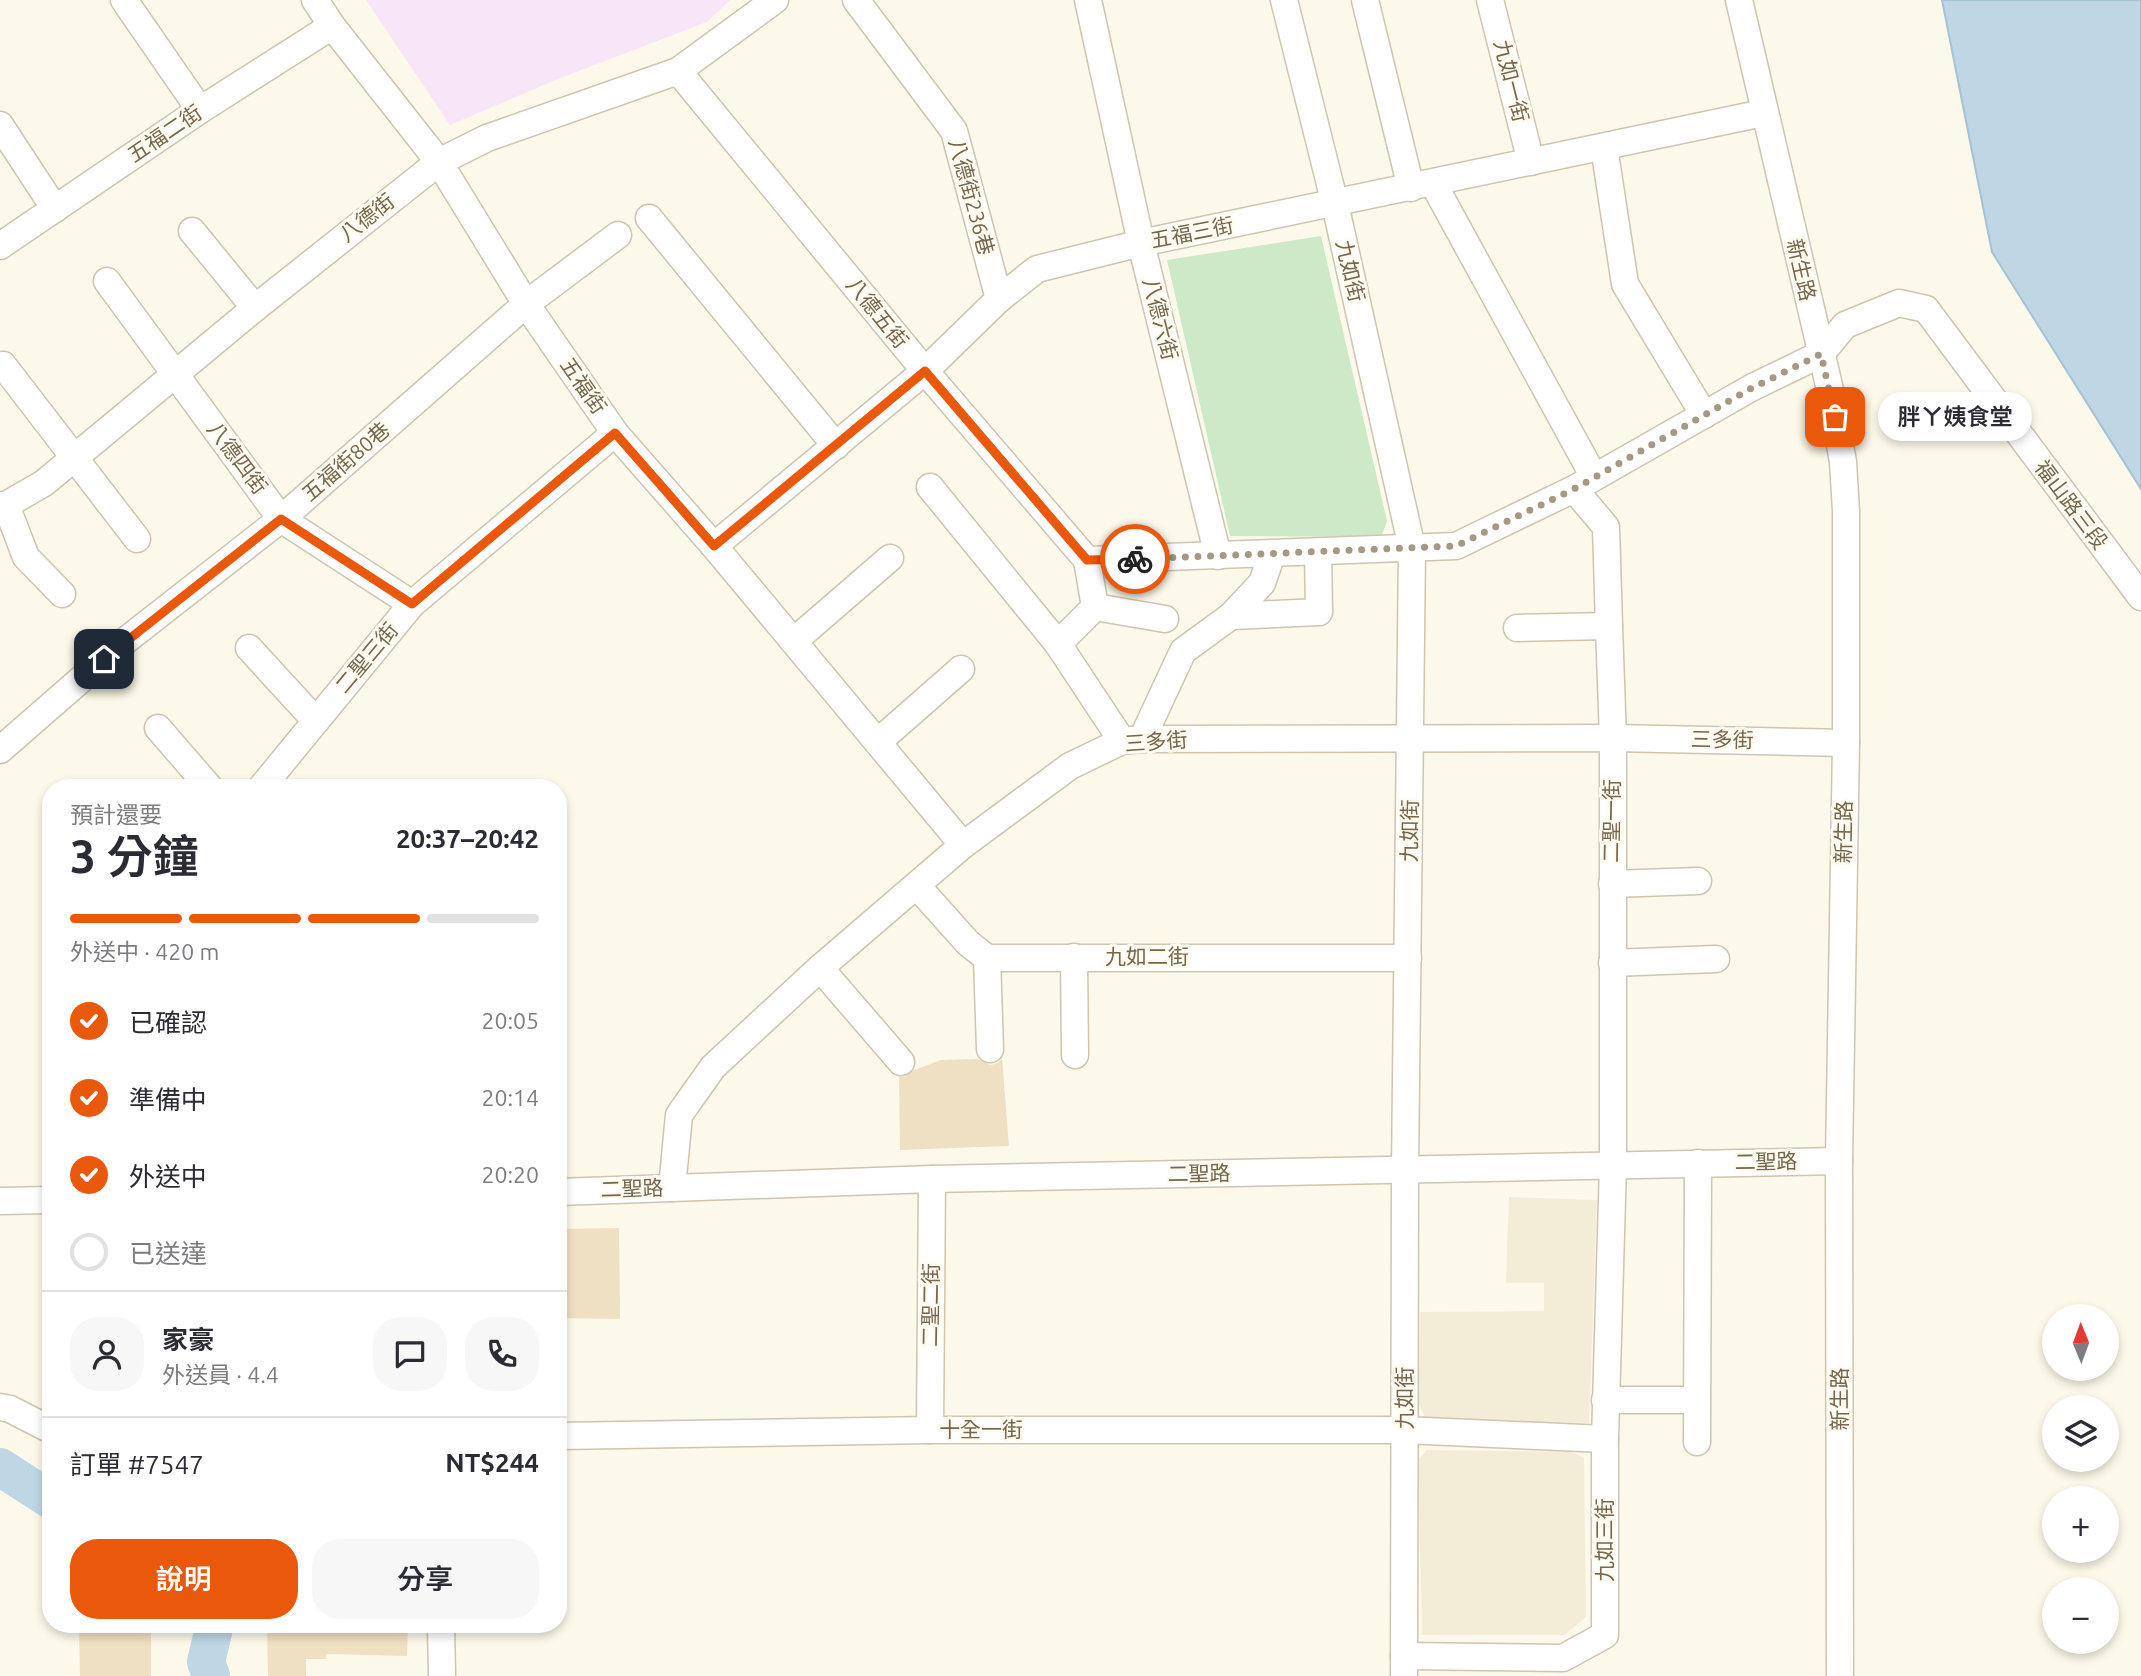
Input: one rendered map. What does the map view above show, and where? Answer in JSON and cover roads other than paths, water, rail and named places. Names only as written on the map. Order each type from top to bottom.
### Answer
[{"type":"street","points":[[124,0],[200,110]]},
{"type":"street","name":"五福街","points":[[315,0],[332,26],[439,162],[526,304],[615,433],[879,741],[963,845]]},
{"type":"street","name":"八德街","points":[[3,505],[44,483],[255,308],[439,162],[486,138],[678,71],[775,0]]},
{"type":"street","name":"八德街236巷","points":[[856,0],[954,131],[999,299]]},
{"type":"street","name":"八德六街","points":[[1087,0],[1141,243],[1218,555]]},
{"type":"street","name":"九如街","points":[[1284,0],[1335,204],[1412,548],[1405,1170],[1404,1666]]},
{"type":"street","name":"二聖一街","points":[[1365,0],[1422,186],[1606,527],[1613,738],[1613,1165],[1605,1439]]},
{"type":"street","name":"九如一街","points":[[1490,0],[1531,162]]},
{"type":"street","name":"新生路","points":[[1739,0],[1763,113],[1831,394],[1843,462],[1846,511],[1846,743],[1839,1161],[1840,1676]]},
{"type":"street","name":"五福二街","points":[[0,246],[200,110],[332,26]]},
{"type":"street","name":"八德五街","points":[[678,71],[925,371],[1087,560]]},
{"type":"street","name":"五福三街","points":[[714,546],[925,371],[999,299],[1037,268],[1141,243],[1763,113]]},
{"type":"street","points":[[0,125],[55,209]]},
{"type":"street","points":[[1604,147],[1625,284],[1704,415]]},
{"type":"street","points":[[649,218],[836,446]]},
{"type":"street","points":[[192,231],[255,308]]},
{"type":"street","name":"五福街80巷","points":[[0,750],[125,641],[281,519],[526,304],[618,235]]},
{"type":"street","name":"八德四街","points":[[107,281],[281,519],[412,604]]},
{"type":"street","name":"福山路三段","points":[[1821,354],[1845,325],[1899,303],[1926,309],[2141,597]]},
{"type":"street","points":[[1095,607],[1087,560],[1456,546],[1584,483],[1704,415],[1821,354]]},
{"type":"street","points":[[2,365],[137,539]]},
{"type":"street","name":"二聖三街","points":[[268,779],[412,604],[615,433]]},
{"type":"street","points":[[930,487],[1132,740],[1183,651],[1231,616],[1262,583],[1272,554]]},
{"type":"street","points":[[3,505],[26,557],[62,594]]},
{"type":"street","points":[[1231,616],[1319,612],[1318,552]]},
{"type":"street","points":[[794,641],[890,558]]},
{"type":"street","points":[[1058,644],[1095,607]]},
{"type":"street","points":[[1095,607],[1165,618]]},
{"type":"street","points":[[1517,628],[1609,626]]},
{"type":"street","points":[[249,648],[314,720]]},
{"type":"street","points":[[879,741],[961,669]]},
{"type":"street","points":[[159,729],[202,779]]},
{"type":"street","name":"三多街","points":[[672,1188],[679,1115],[713,1067],[820,968],[963,845],[1070,766],[1132,740],[1613,738],[1846,743]]},
{"type":"street","points":[[1612,884],[1698,881]]},
{"type":"street","points":[[917,886],[968,943],[987,958],[990,1049]]},
{"type":"street","points":[[1074,957],[1075,1055]]},
{"type":"street","name":"九如二街","points":[[987,958],[1408,958]]},
{"type":"street","points":[[1612,963],[1716,959]]},
{"type":"street","points":[[820,968],[901,1062]]},
{"type":"street","name":"二聖路","points":[[567,1192],[932,1180],[1839,1161]]},
{"type":"street","points":[[1697,1442],[1698,1163]]},
{"type":"street","name":"二聖二街","points":[[930,1430],[932,1180]]},
{"type":"street","points":[[0,1201],[42,1200]]},
{"type":"street","points":[[1605,1400],[1696,1400]]},
{"type":"street","points":[[0,1407],[10,1409],[42,1425]]},
{"type":"street","name":"十全一街","points":[[567,1436],[930,1430],[1404,1430]]},
{"type":"street","points":[[1404,1430],[1605,1439]]},
{"type":"street","name":"九如三街","points":[[1404,1666],[1563,1657],[1605,1636],[1605,1439]]},
{"type":"street","points":[[441,1633],[442,1676]]},
{"type":"water","points":[[1942,0],[2141,0],[2141,489],[1992,252]]},
{"type":"waterway","points":[[0,1467],[42,1494]]},
{"type":"waterway","points":[[211,1676],[206,1662],[213,1633]]},
{"type":"place","name":"胖ㄚ姨食堂","points":[[1835,417]]}]
